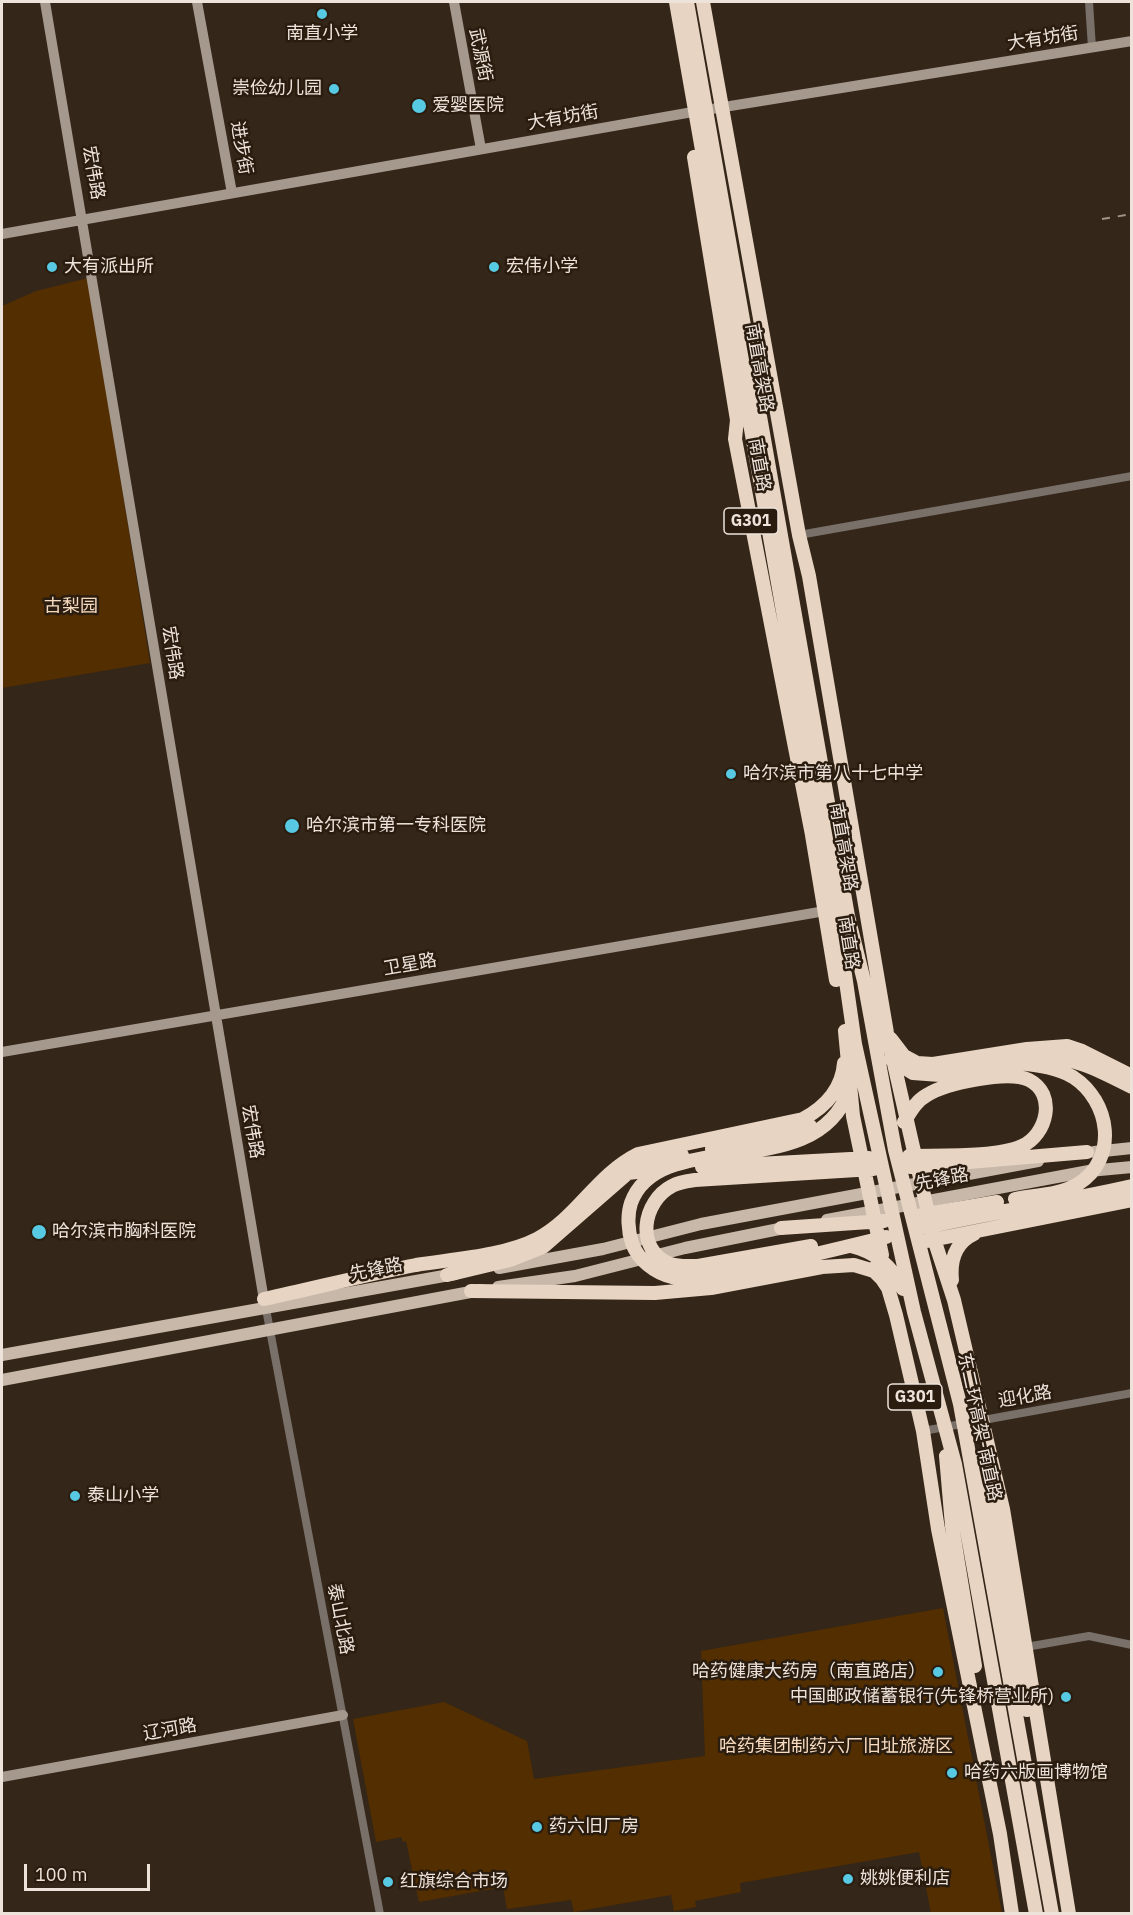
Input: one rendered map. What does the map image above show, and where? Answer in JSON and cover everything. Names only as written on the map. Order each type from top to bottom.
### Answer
[{"type":"highway","name":"南直路","points":[[667,2],[737,420],[735,439],[851,1042]]},
{"type":"highway","name":"南直高架路","points":[[676,2],[843,918]]},
{"type":"highway","name":"南直高架路","points":[[687,2],[843,918]]},
{"type":"highway","name":"南直路","points":[[703,2],[799,536],[809,576],[887,1033]]},
{"type":"highway","points":[[735,439],[745,455],[834,953],[846,988]]},
{"type":"highway","points":[[809,576],[806,602],[860,914],[864,981]]},
{"type":"highway","name":"东二环高架-南直路","points":[[843,918],[864,981],[895,1150],[960,1404],[1052,1914]]},
{"type":"highway","name":"东二环高架-南直路","points":[[843,918],[851,1042],[914,1312],[955,1464],[1036,1914]]},
{"type":"highway","points":[[887,1033],[896,1049],[917,1063],[933,1064],[1027,1049],[1066,1046],[1082,1051],[1131,1076]]},
{"type":"highway","name":"G301","points":[[887,1033],[934,1239],[953,1305],[1003,1509],[1068,1908]]},
{"type":"highway","points":[[874,1041],[904,1069],[923,1075],[940,1075],[1042,1057],[1074,1060],[1131,1087]]},
{"type":"highway","points":[[851,1042],[848,1093],[835,1115],[814,1135],[800,1141],[673,1166],[647,1180],[631,1203],[628,1219],[629,1234],[640,1257],[660,1273],[674,1278],[707,1277],[785,1261],[990,1212],[1076,1199],[1131,1186]]},
{"type":"highway","points":[[471,1291],[656,1293],[711,1288],[831,1266],[854,1264],[874,1271],[882,1255],[853,1116],[851,1042]]},
{"type":"highway","points":[[265,1304],[345,1279],[527,1244],[556,1226],[605,1175],[621,1163],[639,1154],[803,1119],[819,1110],[832,1096],[838,1084],[851,1042]]},
{"type":"highway","points":[[782,1228],[876,1222],[1049,1193],[1077,1184],[1099,1161],[1105,1142],[1101,1106],[1092,1092],[1072,1076],[1036,1065],[1011,1062]]},
{"type":"highway","points":[[628,1173],[1003,1151],[1022,1146],[1040,1131],[1045,1115],[1044,1098],[1032,1082],[1017,1076],[940,1088],[915,1103],[903,1124],[895,1150]]},
{"type":"highway","points":[[447,1275],[510,1260],[543,1247],[628,1173],[652,1161],[791,1131],[835,1115]]},
{"type":"highway","points":[[914,1312],[897,1275],[882,1259],[870,1252],[844,1244],[817,1245],[698,1266],[671,1264],[662,1260],[650,1243],[646,1219],[649,1209],[656,1198],[673,1185],[695,1180],[1005,1164],[1087,1152]]},
{"type":"highway","points":[[882,1255],[934,1239],[1131,1200]]},
{"type":"highway","points":[[953,1305],[944,1275],[951,1244],[968,1225],[990,1212]]},
{"type":"highway","points":[[953,1305],[951,1269],[957,1247],[964,1239],[985,1229]]},
{"type":"highway","name":"G301","points":[[874,1271],[888,1288],[923,1431],[938,1529],[1000,1834],[1012,1914]]},
{"type":"highway","points":[[960,1404],[994,1520],[1056,1868],[1068,1908]]},
{"type":"highway","points":[[942,1411],[952,1526],[996,1789],[1000,1834]]},
{"type":"main road","name":"宏伟路","points":[[45,2],[84,219],[265,1304]]},
{"type":"main road","name":"进步街","points":[[197,2],[232,193]]},
{"type":"main road","name":"武源街","points":[[454,2],[481,149]]},
{"type":"main road","name":"大有坊街","points":[[2,234],[687,113],[1131,41]]},
{"type":"main road","name":"卫星路","points":[[2,1052],[825,911]]},
{"type":"main road","points":[[1087,1152],[1131,1148]]},
{"type":"main road","name":"先锋路","points":[[2,1354],[265,1304],[541,1262],[756,1214],[1005,1164]]},
{"type":"main road","name":"先锋路","points":[[2,1380],[471,1291],[574,1276],[761,1232],[1014,1184],[1131,1167]]},
{"type":"main road","name":"辽河路","points":[[2,1770],[342,1712]]},
{"type":"main road","name":"辽河路","points":[[2,1777],[342,1712]]},
{"type":"street","points":[[1089,2],[1092,48]]},
{"type":"street","points":[[799,536],[1131,476]]},
{"type":"street","points":[[851,1042],[887,1033]]},
{"type":"street","name":"泰山北路","points":[[265,1304],[380,1914]]},
{"type":"street","name":"迎化路","points":[[923,1431],[980,1414],[1131,1393]]},
{"type":"street","points":[[1026,1647],[1089,1636],[1131,1645]]},
{"type":"green space","name":"古梨园","points":[[88,278],[150,663],[2,688],[2,306],[36,291]]},
{"type":"green space","name":"哈药集团制药六厂旧址旅游区","points":[[943,1608],[1002,1913],[931,1913],[919,1852],[740,1883],[741,1892],[695,1901],[696,1907],[674,1911],[671,1895],[574,1912],[571,1900],[507,1909],[503,1887],[419,1902],[406,1841],[403,1842],[401,1837],[376,1842],[353,1719],[444,1702],[527,1741],[534,1779],[705,1756],[701,1651]]},
{"type":"railway","points":[[1102,219],[1132,214]]},
{"type":"place","name":"南直小学","points":[[322,14]]},
{"type":"place","name":"崇俭幼儿园","points":[[334,89]]},
{"type":"place","name":"爱婴医院","points":[[419,106]]},
{"type":"place","name":"大有派出所","points":[[52,267]]},
{"type":"place","name":"宏伟小学","points":[[494,267]]},
{"type":"place","name":"哈尔滨市第八十七中学","points":[[731,774]]},
{"type":"place","name":"哈尔滨市第一专科医院","points":[[292,826]]},
{"type":"place","name":"哈尔滨市胸科医院","points":[[39,1232]]},
{"type":"place","name":"泰山小学","points":[[75,1496]]},
{"type":"place","name":"哈药健康大药房（南直路店）","points":[[938,1672]]},
{"type":"place","name":"中国邮政储蓄银行(先锋桥营业所)","points":[[1066,1697]]},
{"type":"place","name":"哈药六版画博物馆","points":[[952,1773]]},
{"type":"place","name":"药六旧厂房","points":[[537,1827]]},
{"type":"place","name":"姚姚便利店","points":[[848,1879]]},
{"type":"place","name":"红旗综合市场","points":[[388,1882]]}]
